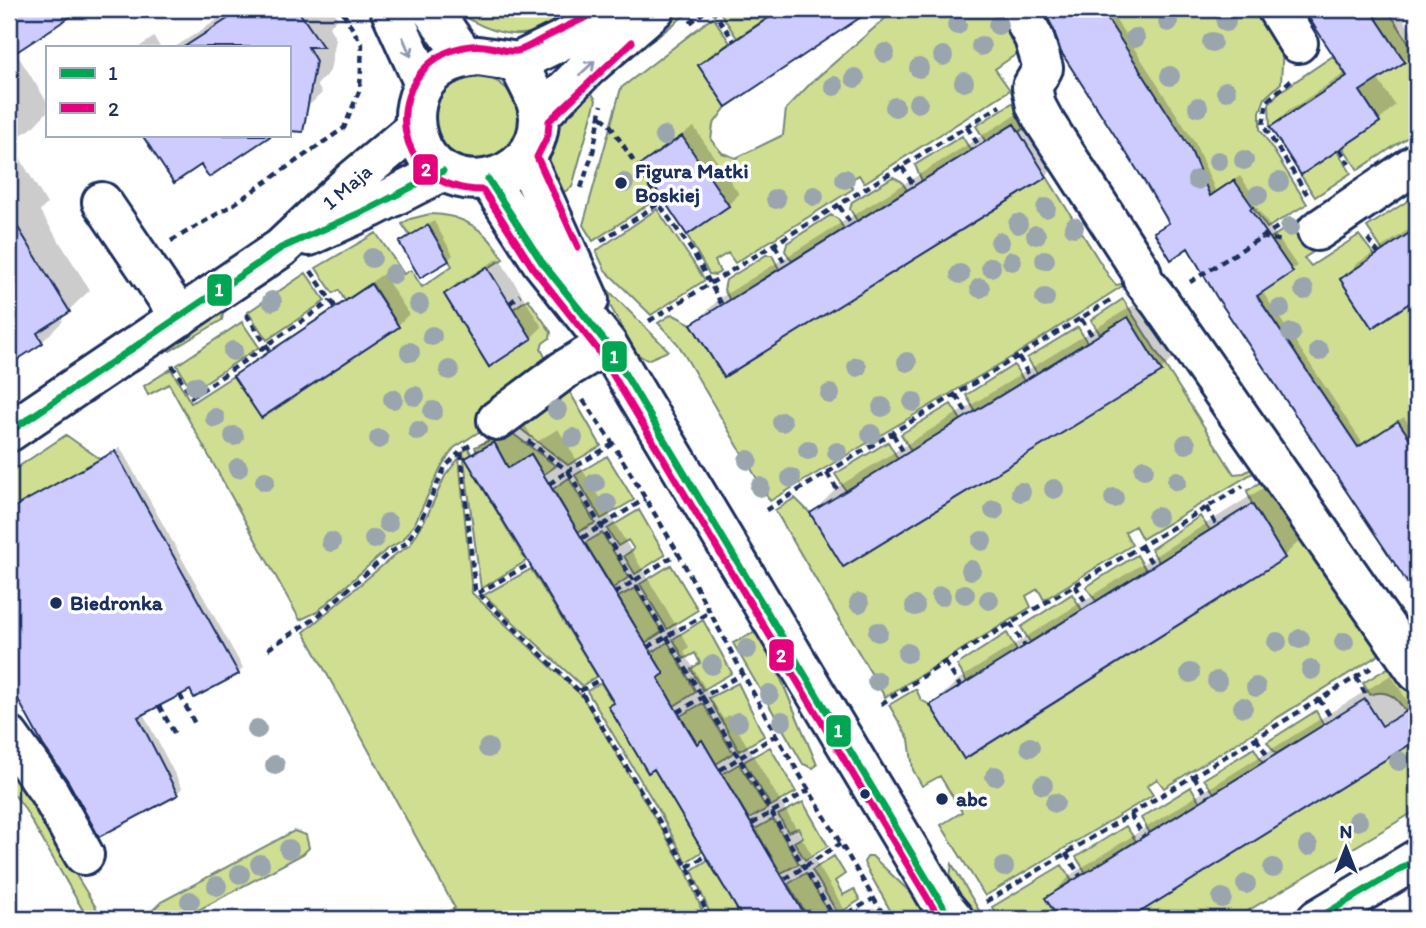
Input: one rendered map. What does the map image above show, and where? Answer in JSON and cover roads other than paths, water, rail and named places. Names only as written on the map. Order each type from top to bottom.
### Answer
[{"type":"street","points":[[390,9],[424,84]]},
{"type":"street","points":[[431,9],[465,57]]},
{"type":"street","points":[[518,62],[537,102],[539,116],[538,131],[525,157],[502,175],[488,179],[465,179],[443,171],[429,159],[420,145],[414,113],[424,84],[441,67],[465,57],[490,57],[518,62],[626,9]]},
{"type":"street","points":[[539,116],[587,68],[655,9]]},
{"type":"street","points":[[1278,9],[1300,59]]},
{"type":"street","points":[[1020,12],[1034,38],[1043,68],[1032,87],[1035,106],[1141,271],[1143,280],[1409,661]]},
{"type":"street","name":"1 Maja","points":[[295,258],[353,180],[415,128]]},
{"type":"street","points":[[525,157],[559,229],[607,344]]},
{"type":"street","points":[[1315,217],[1417,163]]},
{"type":"street","name":"1 Maja","points":[[9,432],[180,317],[295,258],[371,208],[443,171]]},
{"type":"street","points":[[488,179],[541,261],[607,344],[957,912]]},
{"type":"street","points":[[102,202],[180,317]]},
{"type":"street","points":[[499,431],[564,370],[607,344]]},
{"type":"street","points":[[9,736],[49,792],[84,855]]},
{"type":"street","points":[[1317,919],[1417,859]]},
{"type":"place","name":"Figura Matki Boskiej","points":[[621,183]]},
{"type":"place","name":"Biedronka","points":[[56,603]]},
{"type":"place","name":"abc","points":[[942,799]]}]
